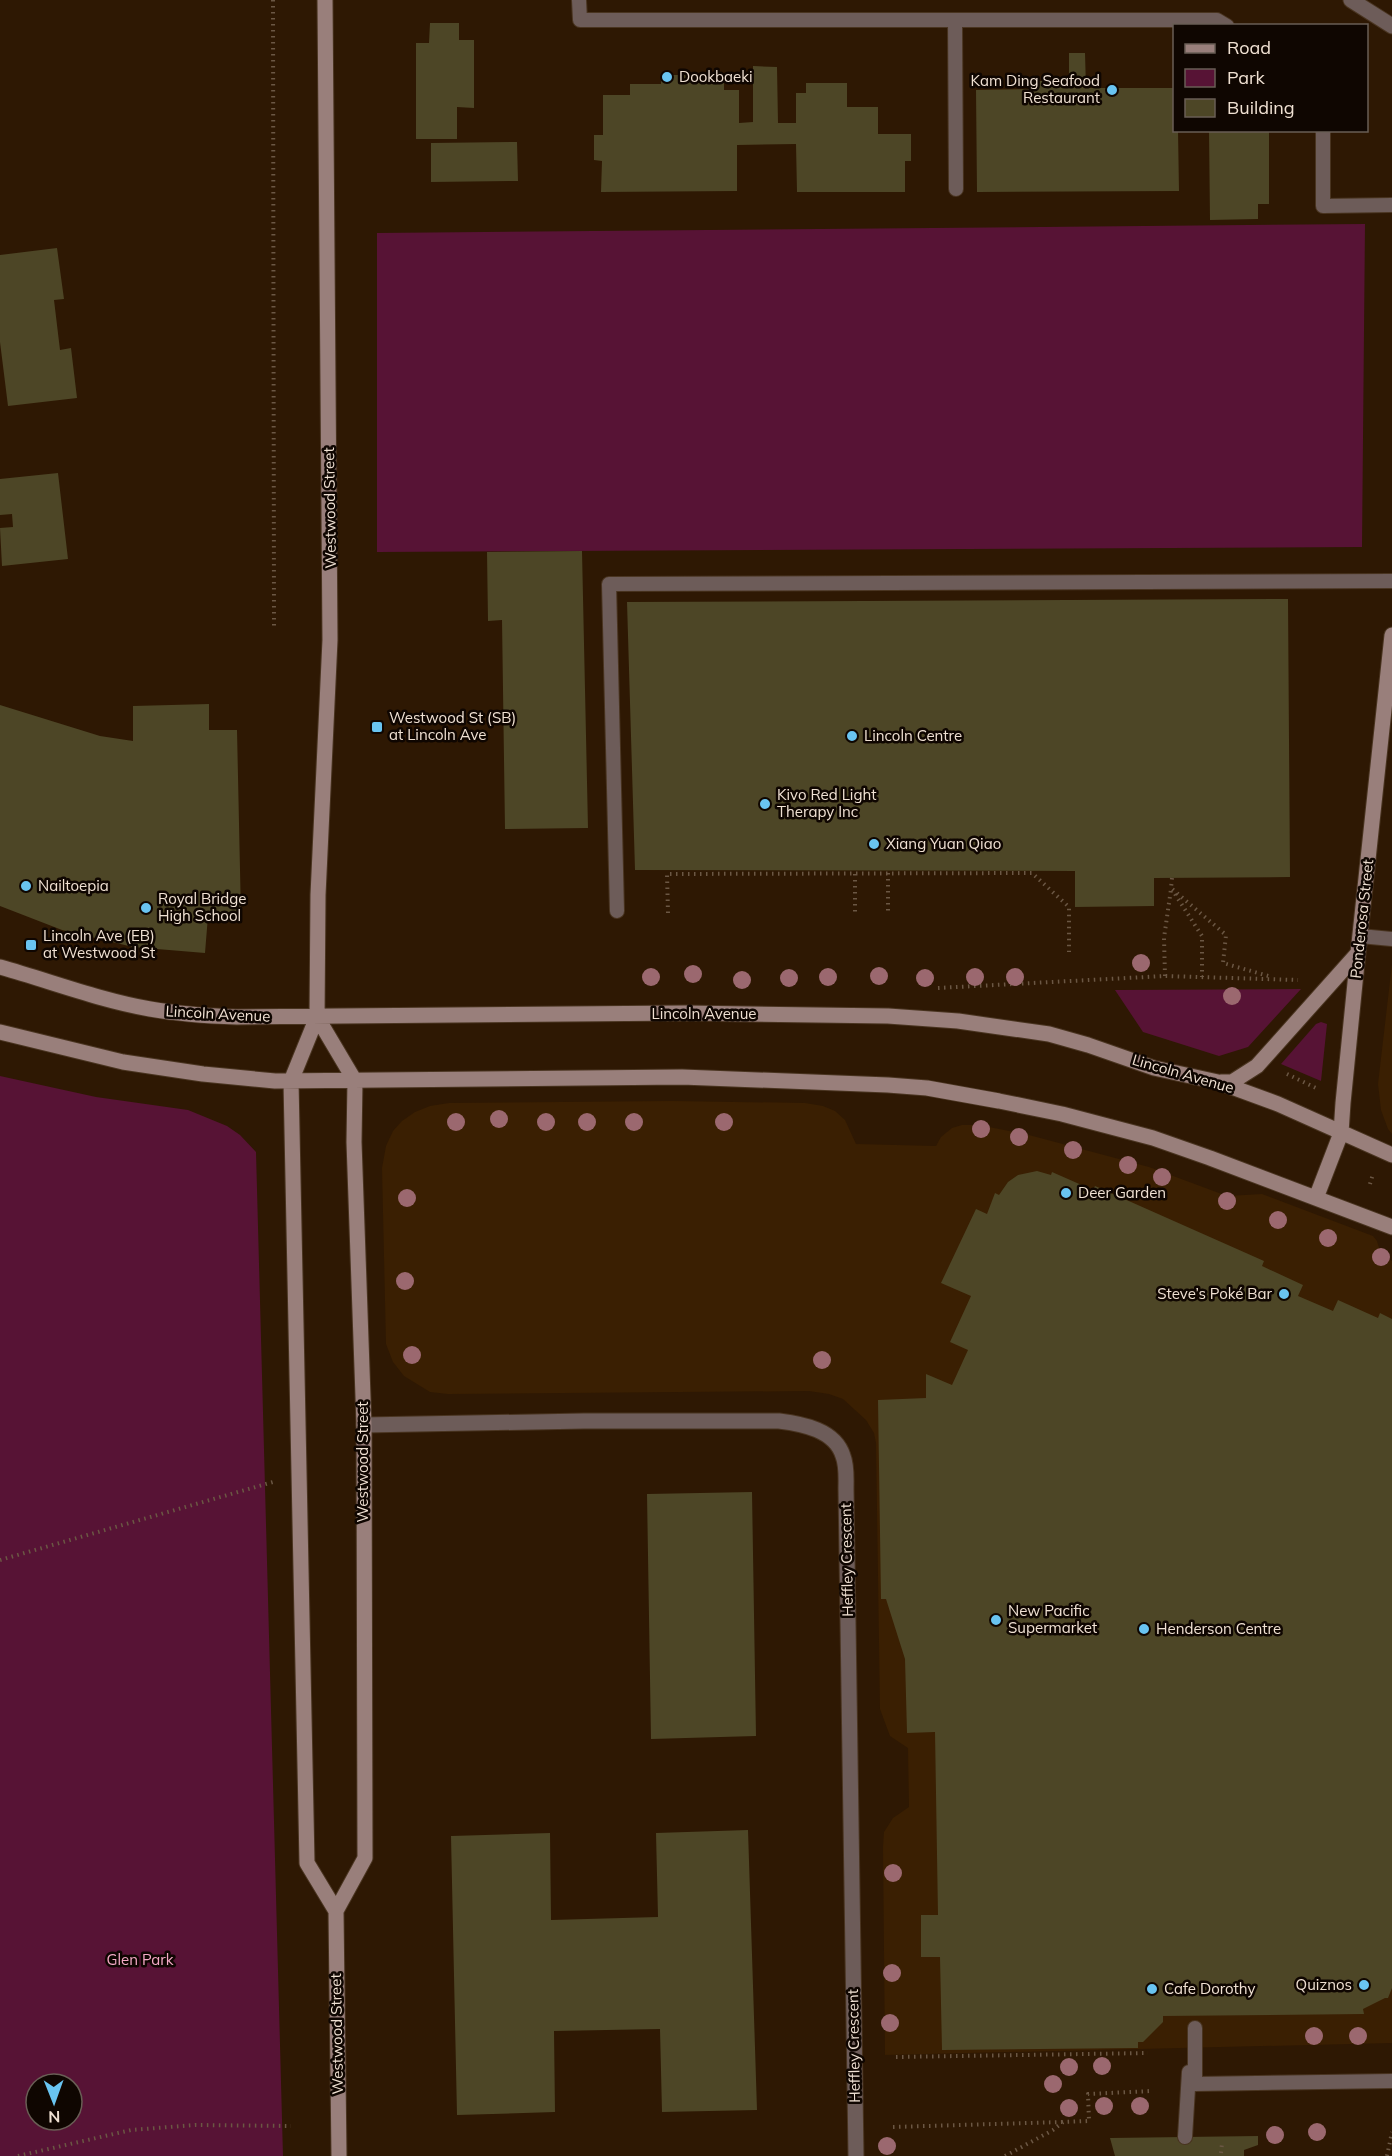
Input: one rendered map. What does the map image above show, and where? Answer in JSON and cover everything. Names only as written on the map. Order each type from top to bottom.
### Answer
[{"type":"main road","name":"Westwood Street","points":[[325,0],[330,640],[318,895],[316,1017],[291,1081],[307,1863],[336,1911]]},
{"type":"main road","name":"Ponderosa Street","points":[[1316,1198],[1341,1133],[1342,1103],[1392,635]]},
{"type":"main road","points":[[1218,1082],[1232,1082],[1257,1066],[1358,953]]},
{"type":"main road","name":"Lincoln Avenue","points":[[0,967],[111,1000],[160,1011],[237,1017],[685,1013],[888,1016],[953,1020],[1049,1034],[1154,1068],[1218,1082],[1278,1104],[1392,1155]]},
{"type":"main road","points":[[316,1017],[356,1081]]},
{"type":"main road","points":[[0,1032],[123,1062],[231,1078],[356,1081],[682,1077],[927,1088],[999,1101],[1123,1130],[1210,1158],[1392,1227]]},
{"type":"main road","name":"Westwood Street","points":[[339,2156],[336,1911],[365,1858],[364,1425],[354,1143],[356,1081]]},
{"type":"street","points":[[1351,0],[1392,26]]},
{"type":"street","name":"Heffley Crescent","points":[[364,1425],[584,1421],[779,1421],[814,1428],[837,1444],[843,1455],[846,1489],[856,2156]]},
{"type":"lane","points":[[579,0],[580,20],[1217,20],[1224,24]]},
{"type":"lane","points":[[955,20],[956,189]]},
{"type":"lane","points":[[1323,132],[1323,206],[1392,205]]},
{"type":"lane","points":[[617,911],[609,584],[1392,581]]},
{"type":"lane","points":[[1360,936],[1392,939]]},
{"type":"lane","points":[[1185,2137],[1194,2022],[1195,2084],[1392,2081]]},
{"type":"path","points":[[273,0],[274,628]]},
{"type":"path","points":[[888,873],[888,912]]},
{"type":"path","points":[[668,913],[667,874],[1032,873],[1069,907],[1069,952]]},
{"type":"path","points":[[855,874],[855,912]]},
{"type":"path","points":[[1165,976],[1164,938],[1172,878]]},
{"type":"path","points":[[1172,888],[1202,936],[1202,977]]},
{"type":"path","points":[[1172,888],[1226,935],[1223,963],[1279,979]]},
{"type":"path","points":[[938,988],[1165,976],[1300,980]]},
{"type":"path","points":[[1283,1072],[1321,1091]]},
{"type":"path","points":[[0,1560],[275,1482]]},
{"type":"path","points":[[896,2057],[1148,2053]]},
{"type":"path","points":[[893,2127],[1089,2121],[1088,2094],[1151,2091]]},
{"type":"path","points":[[1005,2156],[1053,2130],[1063,2122]]},
{"type":"path","points":[[18,2156],[131,2130],[195,2125],[291,2126]]},
{"type":"path","points":[[1387,2156],[1392,2132]]},
{"type":"path","points":[[1221,2153],[1222,2143]]},
{"type":"shaded area","points":[[1392,964],[1392,1134],[1381,1110],[1378,1084]]},
{"type":"shaded area","name":"Henderson Centre","points":[[672,1101],[805,1103],[823,1106],[835,1111],[845,1120],[856,1144],[936,1146],[941,1137],[952,1128],[962,1125],[979,1125],[1029,1135],[1149,1167],[1227,1196],[1262,1194],[1373,1236],[1377,1241],[1381,1254],[1392,1261],[1392,2043],[885,2055],[884,1832],[893,1818],[909,1807],[908,1748],[890,1736],[880,1709],[876,1443],[874,1433],[866,1420],[843,1399],[809,1391],[448,1394],[430,1392],[404,1376],[393,1362],[386,1344],[382,1168],[386,1146],[393,1131],[402,1121],[430,1106],[449,1103]]},
{"type":"green space","points":[[1365,224],[1362,547],[377,552],[377,233]]},
{"type":"green space","points":[[1301,989],[1248,1047],[1219,1056],[1143,1032],[1115,990]]},
{"type":"green space","points":[[1321,1022],[1327,1024],[1321,1081],[1281,1064],[1316,1024]]},
{"type":"green space","name":"Glen Park","points":[[0,1076],[96,1097],[188,1110],[227,1126],[240,1135],[256,1152],[283,2156],[0,2156]]},
{"type":"building","points":[[430,23],[459,23],[459,40],[474,40],[474,108],[457,107],[457,139],[416,139],[416,43],[429,43]]},
{"type":"building","points":[[1069,53],[1085,53],[1086,88],[1173,88],[1173,132],[1178,132],[1179,191],[977,192],[976,90],[1033,89],[1033,81],[1069,81]]},
{"type":"building","points":[[753,66],[777,67],[778,123],[796,123],[796,93],[806,93],[806,83],[847,83],[847,107],[878,107],[878,134],[911,134],[911,161],[905,161],[905,192],[797,192],[796,144],[737,145],[737,191],[601,192],[602,161],[594,160],[594,135],[603,135],[603,95],[630,95],[630,84],[661,84],[661,75],[693,75],[693,83],[724,83],[724,90],[739,90],[739,123],[753,122]]},
{"type":"building","points":[[1209,132],[1269,132],[1269,204],[1258,204],[1258,219],[1210,220]]},
{"type":"building","points":[[517,142],[518,181],[431,182],[431,143]]},
{"type":"building","points":[[57,248],[64,299],[54,300],[60,350],[71,348],[77,398],[8,406],[0,342],[0,255]]},
{"type":"building","points":[[58,473],[68,559],[2,566],[0,528],[13,527],[12,514],[0,515],[0,479]]},
{"type":"building","points":[[582,551],[588,828],[505,829],[502,620],[488,621],[487,552]]},
{"type":"building","name":"Lincoln Centre","points":[[1288,599],[1290,877],[1154,878],[1154,906],[1075,907],[1075,871],[635,870],[627,602]]},
{"type":"building","points":[[209,704],[209,730],[237,730],[241,916],[208,916],[205,953],[133,947],[62,930],[0,906],[0,705],[100,736],[133,741],[133,706]]},
{"type":"building","name":"Henderson Centre","points":[[1037,1171],[1051,1175],[1052,1172],[1093,1190],[1095,1186],[1264,1261],[1262,1266],[1303,1285],[1298,1296],[1333,1311],[1338,1300],[1378,1318],[1380,1313],[1392,1319],[1392,1988],[1388,1998],[1363,2009],[1364,2014],[1163,2016],[1163,2022],[1143,2042],[1138,2042],[1138,2048],[942,2050],[940,1957],[921,1957],[921,1915],[938,1915],[935,1732],[907,1733],[905,1659],[886,1599],[881,1599],[878,1400],[926,1398],[926,1374],[952,1385],[968,1350],[950,1342],[971,1296],[941,1283],[976,1209],[987,1214],[995,1193],[999,1195],[1008,1182],[1018,1175]]},
{"type":"building","points":[[752,1492],[756,1736],[651,1739],[647,1494]]},
{"type":"building","points":[[748,1830],[757,2110],[662,2112],[660,2029],[554,2031],[555,2112],[457,2115],[451,1836],[550,1833],[551,1920],[658,1917],[656,1833]]},
{"type":"building","points":[[1258,2136],[1258,2145],[1244,2150],[1244,2156],[1115,2156],[1110,2138]]},
{"type":"place","name":"Dookbaeki","points":[[667,77]]},
{"type":"place","name":"Kam Ding Seafood Restaurant","points":[[1112,90]]},
{"type":"place","name":"Westwood St (SB) at Lincoln Ave","points":[[377,727]]},
{"type":"place","name":"Lincoln Centre","points":[[852,736]]},
{"type":"place","name":"Kivo Red Light Therapy Inc","points":[[765,804]]},
{"type":"place","name":"Xiang Yuan Qiao","points":[[874,844]]},
{"type":"place","name":"Nailtoepia","points":[[26,886]]},
{"type":"place","name":"Royal Bridge High School","points":[[146,908]]},
{"type":"place","name":"Lincoln Ave (EB) at Westwood St","points":[[31,945]]},
{"type":"place","name":"Deer Garden","points":[[1066,1193]]},
{"type":"place","name":"Steve’s Poké Bar","points":[[1284,1294]]},
{"type":"place","name":"New Pacific Supermarket","points":[[996,1620]]},
{"type":"place","name":"Henderson Centre","points":[[1144,1629]]},
{"type":"place","name":"Quiznos","points":[[1364,1985]]},
{"type":"place","name":"Cafe Dorothy","points":[[1152,1989]]}]
